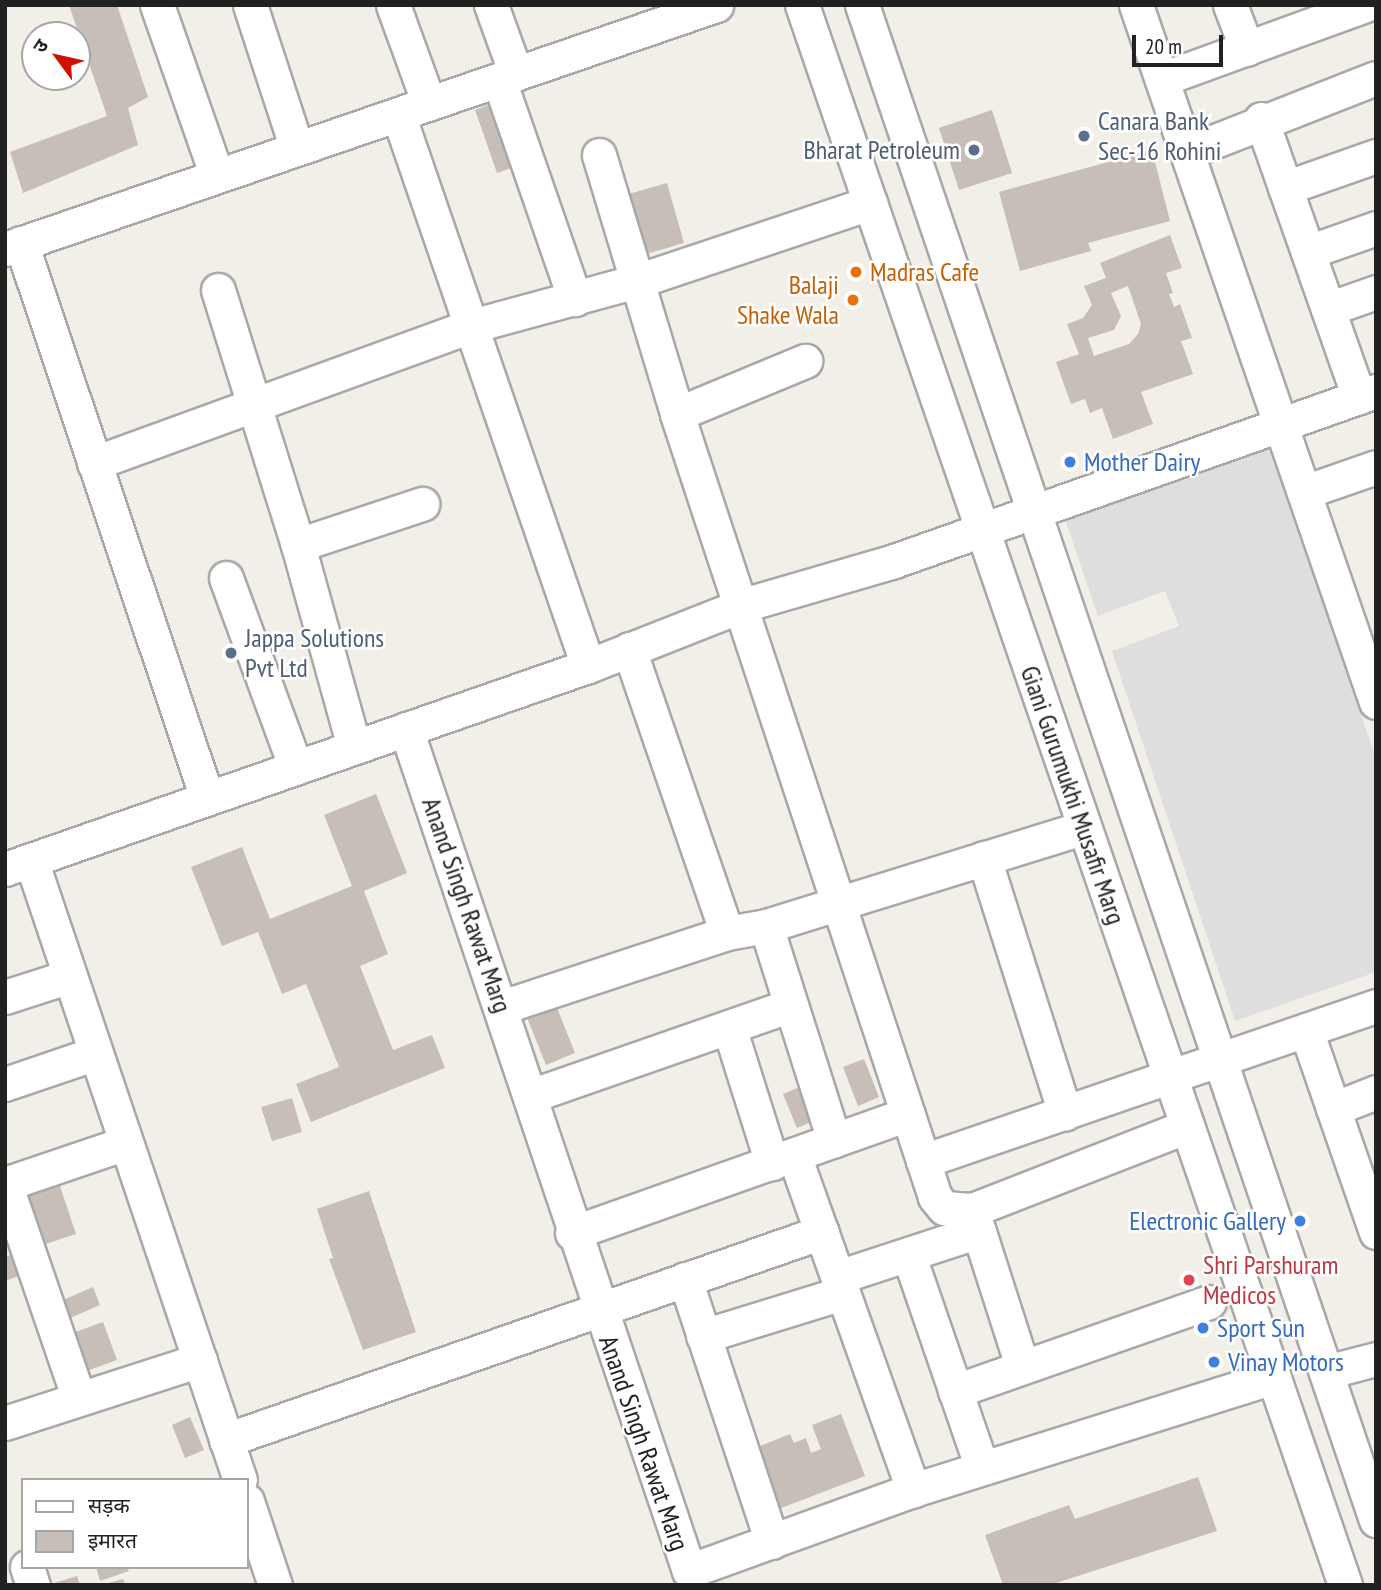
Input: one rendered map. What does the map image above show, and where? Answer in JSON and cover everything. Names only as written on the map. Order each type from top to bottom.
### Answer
[{"type":"street","points":[[157,5],[218,176]]},
{"type":"street","points":[[250,5],[297,149]]},
{"type":"street","points":[[393,5],[429,104]]},
{"type":"street","points":[[491,5],[507,77],[575,299]]},
{"type":"street","points":[[207,799],[94,463],[13,246],[716,5]]},
{"type":"street","name":"Giani Gurumukhi Musafir Marg","points":[[802,5],[1345,1585]]},
{"type":"street","name":"Giani Gurumukhi Musafir Marg","points":[[862,5],[1376,1520]]},
{"type":"street","points":[[1136,5],[1304,492],[1365,636],[1376,702]]},
{"type":"street","points":[[1230,5],[1247,49]]},
{"type":"street","points":[[1162,79],[1247,49],[1294,18],[1360,6]]},
{"type":"street","points":[[1187,152],[1261,120],[1376,78]]},
{"type":"street","points":[[398,114],[588,666]]},
{"type":"street","points":[[822,1232],[598,1310],[232,1474],[200,1360],[70,976],[18,865],[588,666],[743,606],[894,561],[1367,394],[1328,309],[1261,120]]},
{"type":"street","points":[[599,155],[677,414],[743,606],[935,1197],[944,1208],[976,1220]]},
{"type":"street","points":[[1286,188],[1376,156]]},
{"type":"street","points":[[94,463],[471,326],[637,281],[870,203]]},
{"type":"street","points":[[1308,252],[1376,228]]},
{"type":"street","points":[[218,289],[298,545],[354,747]]},
{"type":"street","points":[[1328,309],[1376,292]]},
{"type":"street","points":[[677,414],[805,361]]},
{"type":"street","points":[[1304,492],[1376,467]]},
{"type":"street","points":[[298,545],[422,504]]},
{"type":"street","points":[[226,578],[296,768]]},
{"type":"street","points":[[629,649],[727,933]]},
{"type":"street","name":"Anand Singh Rawat Marg","points":[[406,729],[502,1007],[572,1233],[692,1578],[772,1542],[913,1490],[1274,1377]]},
{"type":"street","points":[[502,1007],[727,933],[766,926],[837,901],[1083,828]]},
{"type":"street","points":[[984,858],[1065,1114]]},
{"type":"street","points":[[766,926],[834,1140]]},
{"type":"street","points":[[5,997],[70,976]]},
{"type":"street","points":[[530,1096],[791,1005]]},
{"type":"street","points":[[923,1161],[1376,1006]]},
{"type":"street","points":[[729,1027],[783,1159],[822,1232],[913,1490]]},
{"type":"street","points":[[1306,1030],[1333,1109],[1364,1161],[1374,1224]]},
{"type":"street","points":[[5,1084],[96,1053]]},
{"type":"street","points":[[1333,1109],[1376,1092]]},
{"type":"street","points":[[572,1233],[908,1114]]},
{"type":"street","points":[[703,1336],[841,1285],[909,1256],[976,1220],[1187,1126]]},
{"type":"street","points":[[79,1399],[5,1184],[126,1143]]},
{"type":"street","points":[[976,1220],[1022,1366]]},
{"type":"street","points":[[909,1256],[982,1468]]},
{"type":"street","points":[[685,1279],[772,1542]]},
{"type":"street","points":[[955,1391],[1209,1302]]},
{"type":"street","points":[[1326,1372],[1376,1359]]},
{"type":"street","points":[[5,1423],[200,1360]]},
{"type":"street","points":[[248,1526],[265,1582]]},
{"type":"shaded area","points":[[1266,441],[1376,758],[1376,972],[1235,1021],[1112,651],[1179,626],[1165,591],[1098,616],[1064,516]]},
{"type":"building","points":[[69,5],[117,5],[148,97],[128,108],[138,145],[23,193],[10,152],[107,116],[91,69],[91,21],[74,21]]},
{"type":"building","points":[[501,100],[523,164],[497,173],[475,110]]},
{"type":"building","points":[[992,110],[1012,173],[959,190],[939,128]]},
{"type":"building","points":[[1152,150],[1170,221],[1088,243],[1091,251],[1020,271],[999,192]]},
{"type":"building","points":[[667,183],[684,243],[636,257],[618,197]]},
{"type":"building","points":[[1170,235],[1182,268],[1166,273],[1173,293],[1169,294],[1174,307],[1180,304],[1192,338],[1181,341],[1193,374],[1141,392],[1153,424],[1113,439],[1102,408],[1090,413],[1085,399],[1071,404],[1056,362],[1079,354],[1067,324],[1083,318],[1092,305],[1084,286],[1106,278],[1100,263]],"holes":[[[1128,286],[1141,324],[1138,334],[1129,344],[1094,356],[1088,338],[1114,330],[1121,316],[1111,293]]]},
{"type":"building","points":[[376,794],[407,873],[364,891],[388,954],[360,966],[393,1050],[432,1035],[445,1068],[311,1122],[296,1084],[339,1067],[306,984],[282,994],[258,932],[222,946],[191,867],[242,847],[270,919],[352,886],[324,815]]},
{"type":"building","points":[[555,1003],[575,1053],[546,1065],[526,1015]]},
{"type":"building","points":[[864,1059],[879,1097],[858,1106],[843,1067]]},
{"type":"building","points":[[807,1084],[821,1118],[797,1128],[783,1094]]},
{"type":"building","points":[[292,1098],[302,1132],[272,1141],[261,1107]]},
{"type":"building","points":[[59,1183],[76,1234],[34,1248],[17,1198]]},
{"type":"building","points":[[369,1191],[416,1332],[363,1350],[329,1259],[333,1258],[317,1209]]},
{"type":"building","points":[[16,1253],[24,1274],[5,1281],[5,1257]]},
{"type":"building","points":[[93,1287],[100,1305],[61,1322],[54,1304]]},
{"type":"building","points":[[103,1322],[117,1360],[81,1373],[67,1335]]},
{"type":"building","points":[[841,1414],[865,1476],[776,1510],[753,1449],[790,1434],[794,1443],[806,1438],[811,1453],[821,1449],[812,1425]]},
{"type":"building","points":[[190,1417],[204,1450],[185,1458],[172,1425]]},
{"type":"building","points":[[1198,1477],[1217,1531],[1050,1585],[1003,1585],[985,1535],[1069,1505],[1075,1519]]},
{"type":"building","points":[[97,1569],[129,1571],[100,1581]]},
{"type":"building","points":[[77,1576],[80,1585],[51,1585],[51,1584]]},
{"type":"building","points":[[123,1579],[125,1585],[105,1585],[105,1584]]},
{"type":"place","name":"Canara Bank Sec-16 Rohini","points":[[1084,136]]},
{"type":"place","name":"Bharat Petroleum","points":[[974,150]]},
{"type":"place","name":"Madras Cafe","points":[[856,272]]},
{"type":"place","name":"Balaji Shake Wala","points":[[853,300]]},
{"type":"place","name":"Mother Dairy","points":[[1070,462]]},
{"type":"place","name":"Jappa Solutions Pvt Ltd","points":[[231,653]]},
{"type":"place","name":"Electronic Gallery","points":[[1300,1221]]},
{"type":"place","name":"Shri Parshuram Medicos","points":[[1189,1280]]},
{"type":"place","name":"Sport Sun","points":[[1203,1328]]},
{"type":"place","name":"Vinay Motors","points":[[1214,1362]]}]
